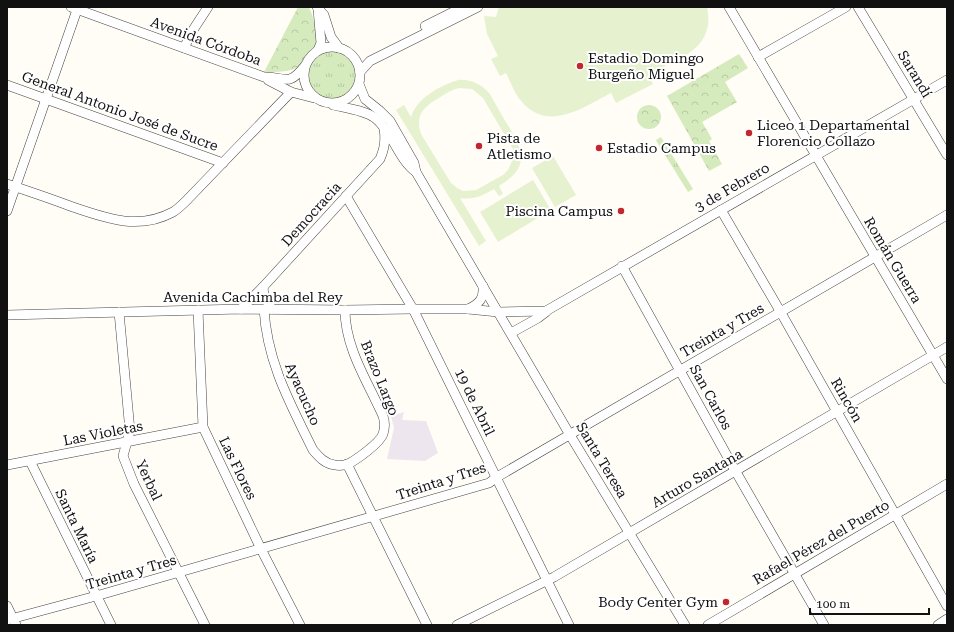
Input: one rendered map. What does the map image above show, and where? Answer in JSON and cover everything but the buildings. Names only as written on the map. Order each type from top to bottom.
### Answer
[{"type":"street","points":[[184,48],[192,30],[208,7]]},
{"type":"street","points":[[318,7],[324,16],[331,37],[339,48]]},
{"type":"street","points":[[318,7],[321,43],[318,50],[310,57],[304,67],[303,78],[310,94],[314,98],[324,103],[370,115],[376,118],[409,167],[416,172]]},
{"type":"street","points":[[355,58],[368,55],[463,7]]},
{"type":"street","points":[[360,72],[370,61],[452,12],[478,7]]},
{"type":"street","name":"Román Guerra","points":[[729,7],[947,379]]},
{"type":"street","points":[[758,57],[846,7]]},
{"type":"street","name":"Sarandí","points":[[858,7],[947,155]]},
{"type":"street","points":[[7,211],[11,185],[46,99],[75,8]]},
{"type":"street","name":"Avenida Córdoba","points":[[75,8],[264,76],[283,80],[290,79],[297,75],[304,67]]},
{"type":"street","points":[[318,50],[331,47],[347,51],[355,58],[360,72],[359,84],[354,93],[345,100],[335,104],[324,103]]},
{"type":"street","name":"Avenida Córdoba","points":[[264,76],[291,92],[314,98]]},
{"type":"street","name":"3 de Febrero","points":[[497,310],[549,309],[947,80]]},
{"type":"street","points":[[359,84],[365,99],[390,121],[414,163],[416,172]]},
{"type":"street","name":"General Antonio José de Sucre","points":[[7,85],[223,163]]},
{"type":"street","points":[[11,185],[110,219],[129,222],[160,218],[174,211],[187,200],[291,92]]},
{"type":"street","name":"Democracia","points":[[241,309],[380,159],[386,140],[384,129]]},
{"type":"street","name":"Santa Teresa","points":[[416,172],[570,435],[685,625]]},
{"type":"street","name":"19 de Abril","points":[[346,196],[413,309],[569,625]]},
{"type":"street","name":"Rincón","points":[[721,210],[947,606]]},
{"type":"street","name":"Treinta y Tres","points":[[12,621],[490,483],[947,215]]},
{"type":"street","name":"San Carlos","points":[[622,266],[736,472],[824,625]]},
{"type":"street","points":[[468,309],[476,306],[482,299],[482,285]]},
{"type":"street","name":"Ayacucho","points":[[263,287],[268,309],[265,321],[271,354],[277,374],[313,450],[319,457],[328,463],[337,466],[347,464]]},
{"type":"street","name":"Avenida Cachimba del Rey","points":[[7,315],[241,309],[497,310]]},
{"type":"street","points":[[511,333],[538,318],[549,309]]},
{"type":"street","name":"Las Flores","points":[[198,310],[203,427],[261,549],[300,625]]},
{"type":"street","name":"Brazo Largo","points":[[345,310],[348,337],[354,354],[383,416],[385,424],[383,435],[376,445],[347,464]]},
{"type":"street","name":"Yerbal","points":[[119,312],[130,431],[123,456],[125,464],[205,625]]},
{"type":"street","name":"Arturo Santana","points":[[457,625],[546,581],[736,472],[947,347]]},
{"type":"street","name":"Las Violetas","points":[[7,465],[203,427]]},
{"type":"street","name":"Santa María","points":[[30,461],[111,625]]},
{"type":"street","points":[[347,464],[427,625]]},
{"type":"street","name":"Rafael Pérez del Puerto","points":[[708,625],[947,484]]},
{"type":"street","points":[[7,606],[12,621]]},
{"type":"street","points":[[938,625],[947,619]]},
{"type":"shaded area","points":[[404,412],[402,420],[426,421],[438,453],[425,461],[387,459],[394,428],[391,416]]},
{"type":"green space","points":[[298,7],[309,7],[317,30],[317,45],[303,63],[295,69],[264,72]]},
{"type":"green space","name":"Estadio Domingo Burgeño Miguel","points":[[499,7],[707,7],[708,21],[706,33],[700,43],[692,51],[672,63],[648,74],[653,84],[616,103],[611,93],[590,105],[567,114],[544,116],[533,111],[520,100],[515,93],[506,73],[500,76],[491,59],[498,56],[487,34],[484,16],[496,17]]},
{"type":"green space","points":[[326,47],[338,47],[348,51],[356,59],[360,69],[360,81],[356,91],[348,99],[338,103],[326,103],[316,99],[308,91],[304,81],[304,69],[308,59],[316,51]]},
{"type":"green space","points":[[739,54],[748,68],[725,82],[737,102],[702,122],[712,139],[709,141],[722,164],[709,171],[667,96]]},
{"type":"green space","points":[[458,80],[467,80],[476,83],[487,90],[514,137],[521,153],[519,167],[515,173],[499,186],[503,194],[499,196],[494,189],[478,197],[460,198],[486,241],[479,246],[396,110],[404,105],[411,117],[418,104],[423,99],[436,89]],"holes":[[[459,88],[472,89],[483,98],[513,149],[513,159],[508,170],[503,175],[476,190],[463,191],[451,183],[421,134],[419,122],[422,112],[433,101]]]},
{"type":"green space","points":[[649,105],[657,109],[661,117],[657,125],[649,129],[641,125],[637,117],[641,109]]},
{"type":"green space","points":[[661,137],[693,189],[688,192],[656,140]]},
{"type":"green space","points":[[553,156],[576,195],[555,207],[532,168]]},
{"type":"green space","points":[[533,180],[551,210],[498,242],[480,212]]},
{"type":"place","name":"Estadio Domingo Burgeño Miguel","points":[[580,66]]},
{"type":"place","name":"Liceo 1 Departamental Florencio Collazo","points":[[749,133]]},
{"type":"place","name":"Pista de Atletismo","points":[[479,146]]},
{"type":"place","name":"Estadio Campus","points":[[599,148]]},
{"type":"place","name":"Piscina Campus","points":[[621,211]]},
{"type":"place","name":"Body Center Gym","points":[[726,602]]}]
